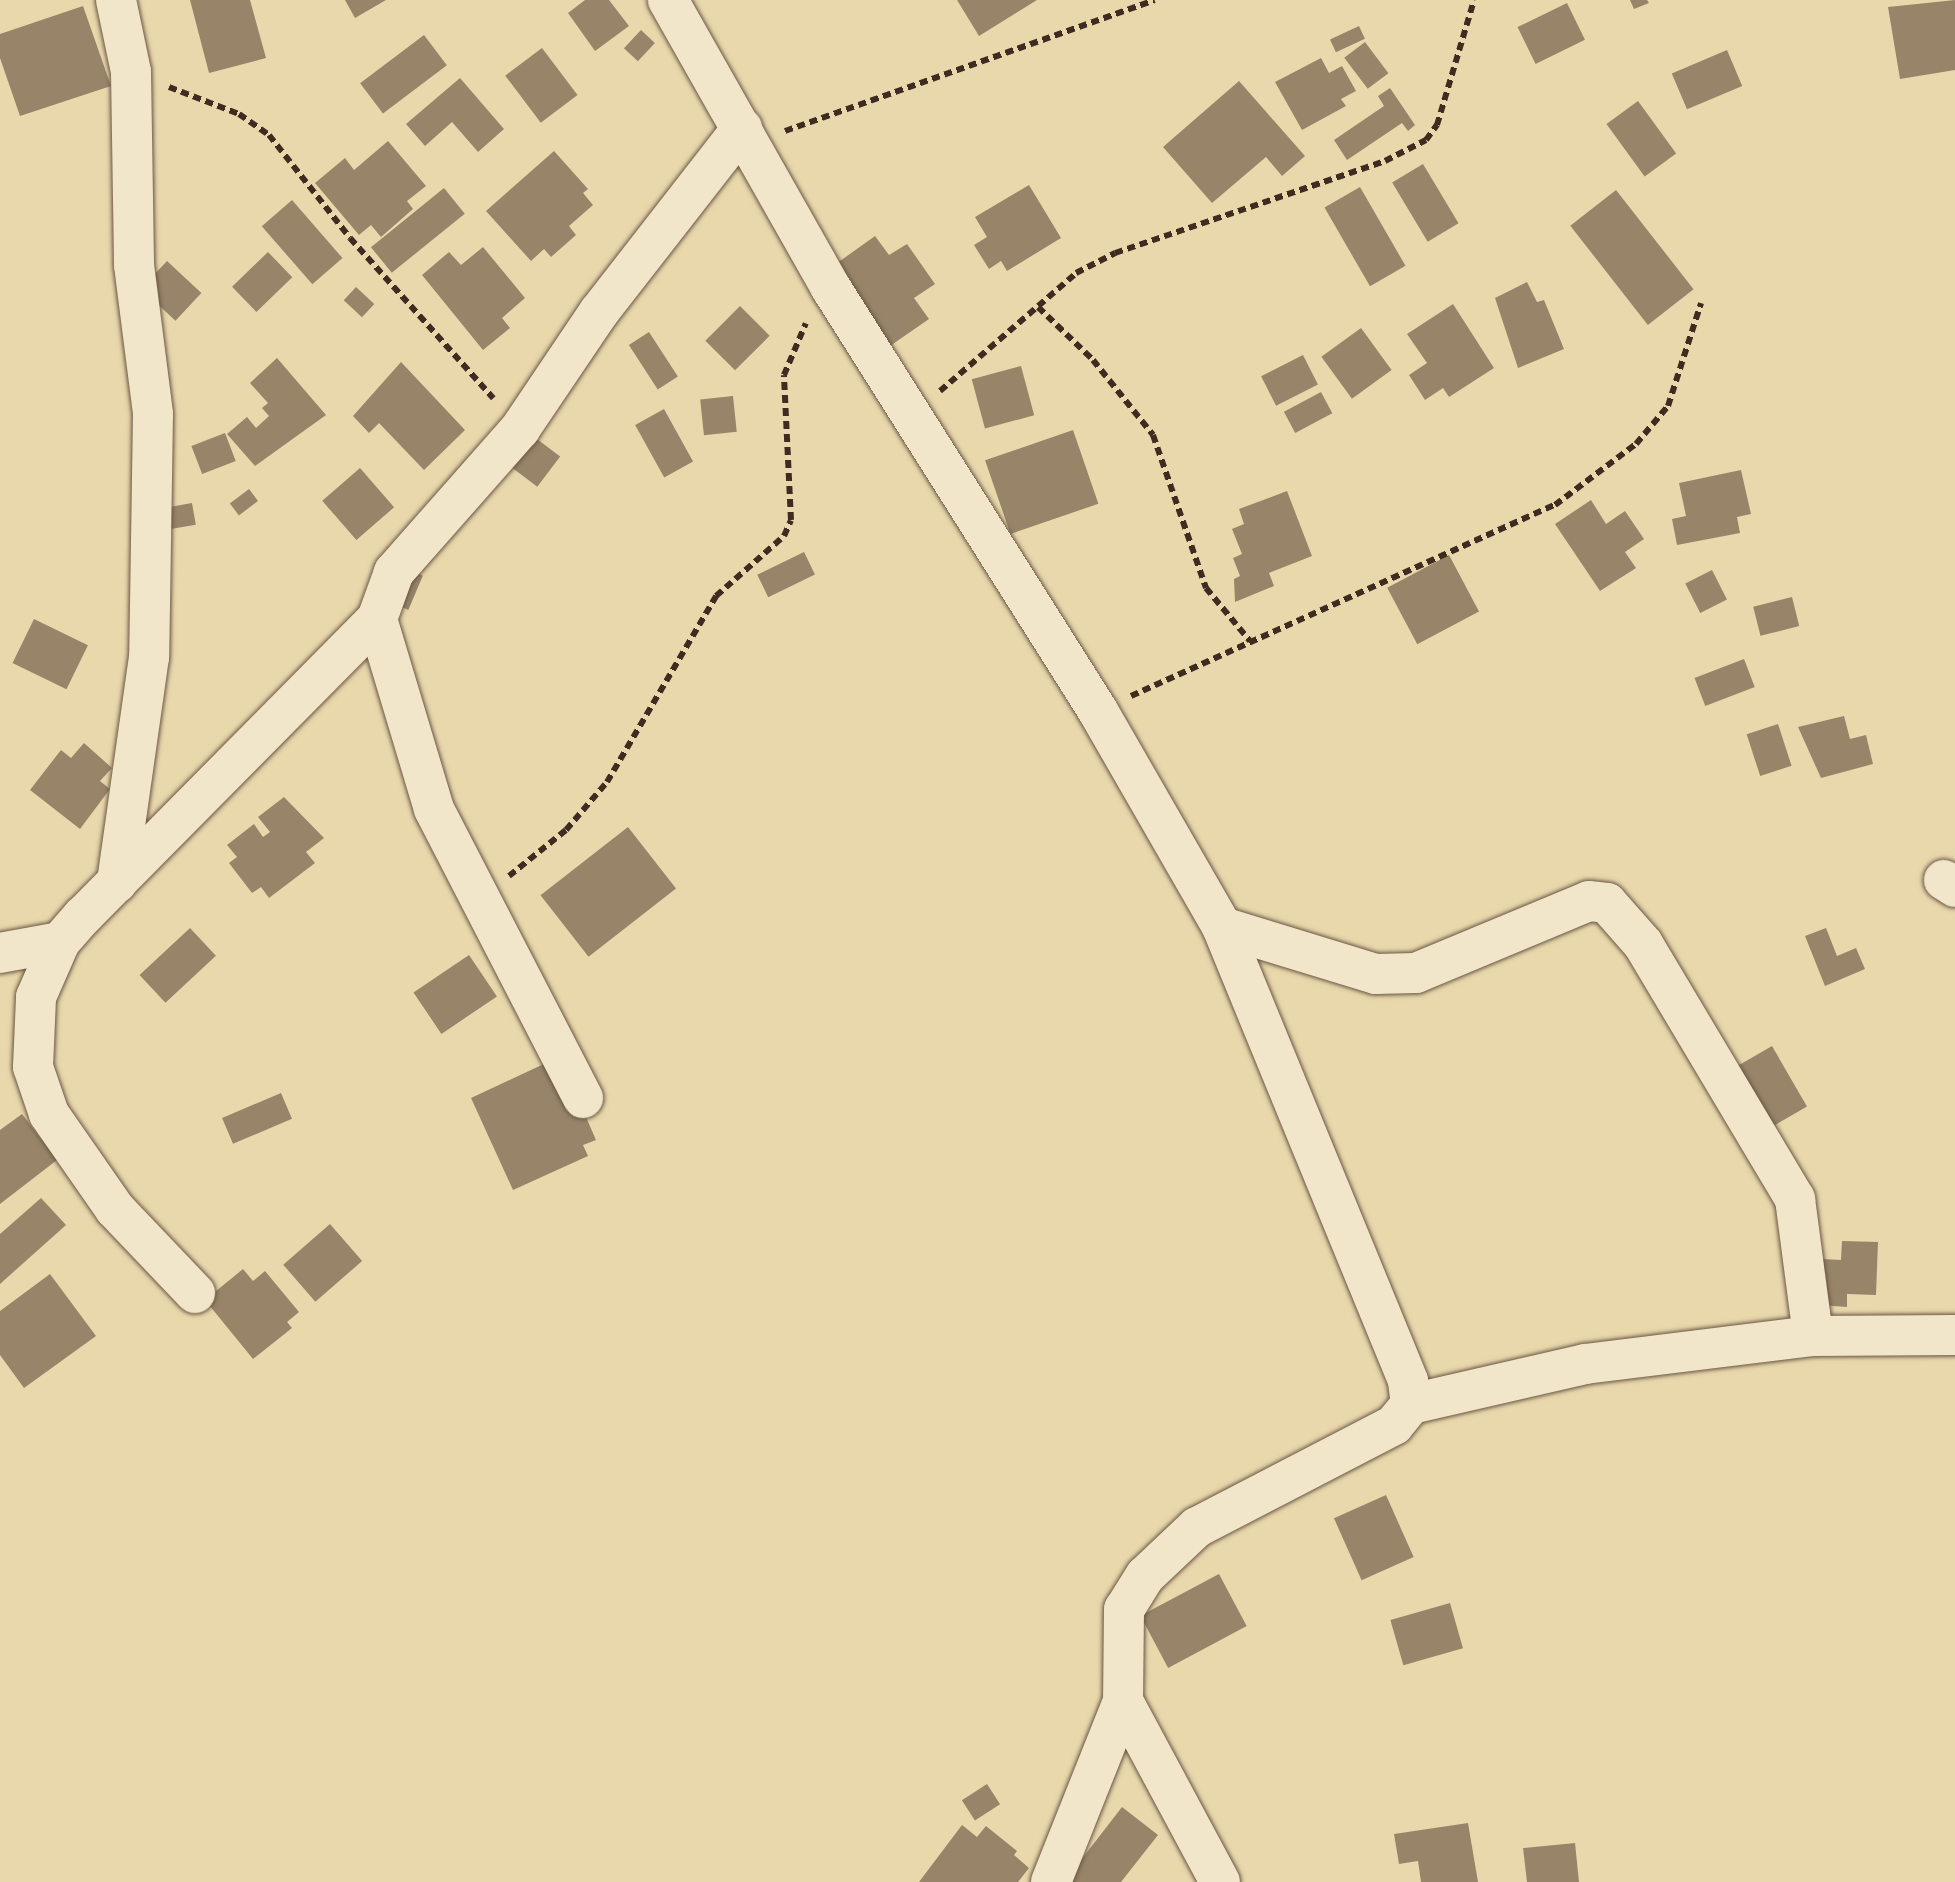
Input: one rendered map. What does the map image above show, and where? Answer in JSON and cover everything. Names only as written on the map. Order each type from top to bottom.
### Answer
[{"type":"street","points":[[116,0],[131,72],[134,265],[153,414],[150,600],[141,728],[117,883]]},
{"type":"street","points":[[668,0],[831,288],[909,418],[1098,711],[1222,928],[1363,1266],[1410,1404]]},
{"type":"street","points":[[195,1292],[115,1209],[49,1114],[33,1068],[36,997],[60,942],[377,618],[394,572],[520,429],[599,312],[746,136]]},
{"type":"street","points":[[377,618],[434,809],[583,1098]]},
{"type":"street","points":[[1222,928],[1376,974],[1416,973],[1590,901],[1608,903],[1643,944],[1795,1200],[1813,1336]]},
{"type":"street","points":[[0,953],[60,942]]},
{"type":"street","points":[[1220,1882],[1123,1701],[1118,1650],[1124,1609],[1146,1576],[1196,1527],[1394,1425],[1410,1404],[1585,1364],[1813,1336],[1955,1335]]},
{"type":"street","points":[[1051,1882],[1123,1701]]},
{"type":"path","points":[[746,136],[1154,0]]},
{"type":"path","points":[[909,418],[1076,273],[1114,253],[1385,161],[1426,140],[1437,126],[1474,0]]},
{"type":"path","points":[[131,72],[240,114],[269,136],[350,238],[520,429]]},
{"type":"path","points":[[480,898],[566,830],[607,782],[716,596],[784,536],[791,520],[784,376],[796,338],[831,288]]},
{"type":"path","points":[[1098,711],[1555,505],[1623,454],[1668,406],[1701,303]]},
{"type":"path","points":[[1038,306],[1094,360],[1153,435],[1206,588],[1250,641]]},
{"type":"building","points":[[190,0],[250,0],[266,58],[209,73]]},
{"type":"building","points":[[345,0],[386,0],[355,18]]},
{"type":"building","points":[[585,0],[609,0],[629,26],[595,51],[568,13]]},
{"type":"building","points":[[957,0],[1037,0],[979,36]]},
{"type":"building","points":[[1630,0],[1647,0],[1649,3],[1634,9]]},
{"type":"building","points":[[1955,0],[1955,70],[1900,79],[1888,7]]},
{"type":"building","points":[[1567,3],[1585,40],[1536,64],[1518,27]]},
{"type":"building","points":[[83,6],[111,86],[20,116],[0,58],[0,34]]},
{"type":"building","points":[[1359,26],[1365,39],[1336,52],[1330,40]]},
{"type":"building","points":[[641,30],[655,43],[638,61],[624,48]]},
{"type":"building","points":[[424,35],[447,65],[383,113],[360,83]]},
{"type":"building","points":[[1365,42],[1388,73],[1368,89],[1344,58]]},
{"type":"building","points":[[542,48],[578,95],[541,123],[505,76]]},
{"type":"building","points":[[1727,50],[1742,86],[1687,109],[1672,73]]},
{"type":"building","points":[[1321,58],[1329,73],[1342,66],[1356,91],[1341,99],[1346,106],[1302,130],[1275,82]]},
{"type":"building","points":[[460,78],[504,129],[478,152],[452,122],[425,146],[406,124]]},
{"type":"building","points":[[1239,81],[1305,156],[1282,176],[1266,157],[1212,203],[1163,147]]},
{"type":"building","points":[[1390,88],[1415,125],[1408,131],[1402,123],[1347,160],[1334,140],[1384,106],[1378,96]]},
{"type":"building","points":[[1638,101],[1676,154],[1645,177],[1606,124]]},
{"type":"building","points":[[388,141],[426,186],[407,201],[413,209],[381,237],[371,225],[359,235],[315,183],[345,158],[354,170]]},
{"type":"building","points":[[554,151],[588,189],[583,193],[593,205],[569,226],[576,235],[551,257],[544,249],[531,261],[486,211]]},
{"type":"building","points":[[1423,164],[1459,223],[1428,242],[1392,183]]},
{"type":"building","points":[[1029,185],[1061,238],[1007,271],[1001,261],[989,269],[974,245],[987,237],[975,217]]},
{"type":"building","points":[[1360,187],[1406,266],[1370,286],[1324,208]]},
{"type":"building","points":[[444,188],[465,214],[392,273],[371,247]]},
{"type":"building","points":[[1616,190],[1694,289],[1648,325],[1570,226]]},
{"type":"building","points":[[292,200],[343,258],[312,284],[262,226]]},
{"type":"building","points":[[875,236],[889,255],[907,244],[935,284],[914,298],[929,319],[890,346],[833,266]]},
{"type":"building","points":[[483,247],[525,298],[502,318],[510,328],[483,350],[422,275],[449,252],[461,265]]},
{"type":"building","points":[[268,252],[292,277],[256,312],[232,287]]},
{"type":"building","points":[[167,261],[201,293],[175,321],[141,289]]},
{"type":"building","points":[[1527,282],[1537,302],[1544,300],[1564,349],[1518,368],[1495,298]]},
{"type":"building","points":[[356,287],[374,304],[362,317],[344,300]]},
{"type":"building","points":[[1453,304],[1494,368],[1449,397],[1443,388],[1425,400],[1409,375],[1427,363],[1407,334]]},
{"type":"building","points":[[740,306],[770,336],[735,370],[705,341]]},
{"type":"building","points":[[1361,328],[1392,370],[1352,399],[1321,357]]},
{"type":"building","points":[[649,332],[678,376],[658,390],[629,345]]},
{"type":"building","points":[[1303,355],[1318,384],[1276,406],[1261,376]]},
{"type":"building","points":[[277,358],[326,415],[255,466],[227,434],[247,417],[256,428],[269,416],[262,408],[268,403],[250,383]]},
{"type":"building","points":[[401,362],[465,430],[424,470],[379,423],[369,433],[353,416]]},
{"type":"building","points":[[1021,366],[1034,415],[985,428],[972,379]]},
{"type":"building","points":[[1321,392],[1332,413],[1295,433],[1284,412]]},
{"type":"building","points":[[733,396],[737,432],[704,435],[700,399]]},
{"type":"building","points":[[664,409],[693,461],[664,477],[635,425]]},
{"type":"building","points":[[1073,430],[1098,504],[1010,534],[985,460]]},
{"type":"building","points":[[225,433],[236,461],[202,474],[191,446]]},
{"type":"building","points":[[533,436],[560,456],[537,487],[510,466]]},
{"type":"building","points":[[360,468],[394,507],[356,540],[322,501]]},
{"type":"building","points":[[1741,470],[1751,514],[1737,517],[1740,533],[1677,545],[1672,519],[1686,516],[1679,483]]},
{"type":"building","points":[[249,489],[258,501],[239,515],[230,503]]},
{"type":"building","points":[[1287,491],[1312,556],[1269,573],[1274,586],[1235,602],[1234,579],[1240,576],[1233,558],[1242,554],[1232,529],[1244,524],[1239,509]]},
{"type":"building","points":[[1591,500],[1606,524],[1625,511],[1644,539],[1625,552],[1636,568],[1600,591],[1555,524]]},
{"type":"building","points":[[192,503],[196,525],[169,529],[165,508]]},
{"type":"building","points":[[804,552],[815,574],[768,597],[757,575]]},
{"type":"building","points":[[1449,555],[1479,612],[1417,644],[1387,588]]},
{"type":"building","points":[[409,570],[423,576],[408,610],[395,604]]},
{"type":"building","points":[[1712,570],[1727,599],[1700,613],[1685,584]]},
{"type":"building","points":[[1792,597],[1799,626],[1760,636],[1753,607]]},
{"type":"building","points":[[34,619],[88,645],[66,689],[13,663]]},
{"type":"building","points":[[1744,659],[1755,687],[1705,706],[1695,678]]},
{"type":"building","points":[[1844,716],[1850,739],[1866,735],[1873,764],[1821,778],[1798,727]]},
{"type":"building","points":[[1778,724],[1792,766],[1760,776],[1747,734]]},
{"type":"building","points":[[84,743],[112,768],[100,781],[110,789],[80,829],[30,790],[61,750],[71,758]]},
{"type":"building","points":[[284,797],[324,838],[306,852],[315,863],[269,898],[261,887],[252,893],[229,863],[237,857],[227,845],[254,824],[263,837],[270,832],[258,817]]},
{"type":"building","points":[[628,827],[676,888],[589,957],[541,895]]},
{"type":"building","points":[[190,928],[216,956],[165,1003],[140,975]]},
{"type":"building","points":[[1826,928],[1837,956],[1856,948],[1865,969],[1825,986],[1805,936]]},
{"type":"building","points":[[469,955],[497,996],[441,1034],[413,992]]},
{"type":"building","points":[[1772,1046],[1807,1107],[1763,1132],[1728,1072]]},
{"type":"building","points":[[548,1062],[572,1085],[596,1140],[583,1145],[588,1156],[513,1190],[471,1098]]},
{"type":"building","points":[[281,1093],[292,1119],[233,1144],[222,1118]]},
{"type":"building","points":[[22,1114],[57,1160],[0,1204],[0,1130]]},
{"type":"building","points":[[41,1198],[66,1225],[0,1284],[0,1234]]},
{"type":"building","points":[[330,1224],[362,1261],[315,1302],[283,1265]]},
{"type":"building","points":[[1842,1241],[1878,1242],[1876,1295],[1847,1294],[1847,1307],[1820,1305],[1822,1259],[1841,1260]]},
{"type":"building","points":[[243,1269],[253,1281],[265,1271],[299,1312],[287,1322],[292,1328],[253,1359],[205,1300]]},
{"type":"building","points":[[50,1274],[96,1336],[24,1388],[0,1355],[0,1311]]},
{"type":"building","points":[[1386,1495],[1414,1557],[1362,1580],[1334,1518]]},
{"type":"building","points":[[1219,1574],[1247,1626],[1168,1668],[1140,1616]]},
{"type":"building","points":[[1450,1603],[1463,1648],[1403,1665],[1390,1620]]},
{"type":"building","points":[[987,1784],[1000,1804],[975,1820],[962,1800]]},
{"type":"building","points":[[1122,1807],[1158,1835],[1121,1882],[1064,1882]]},
{"type":"building","points":[[1468,1823],[1478,1882],[1421,1882],[1418,1861],[1399,1864],[1394,1834]]},
{"type":"building","points":[[962,1825],[977,1837],[986,1826],[1017,1851],[1014,1855],[1029,1868],[1018,1882],[919,1882]]},
{"type":"building","points":[[1575,1843],[1579,1882],[1527,1882],[1523,1848]]}]
